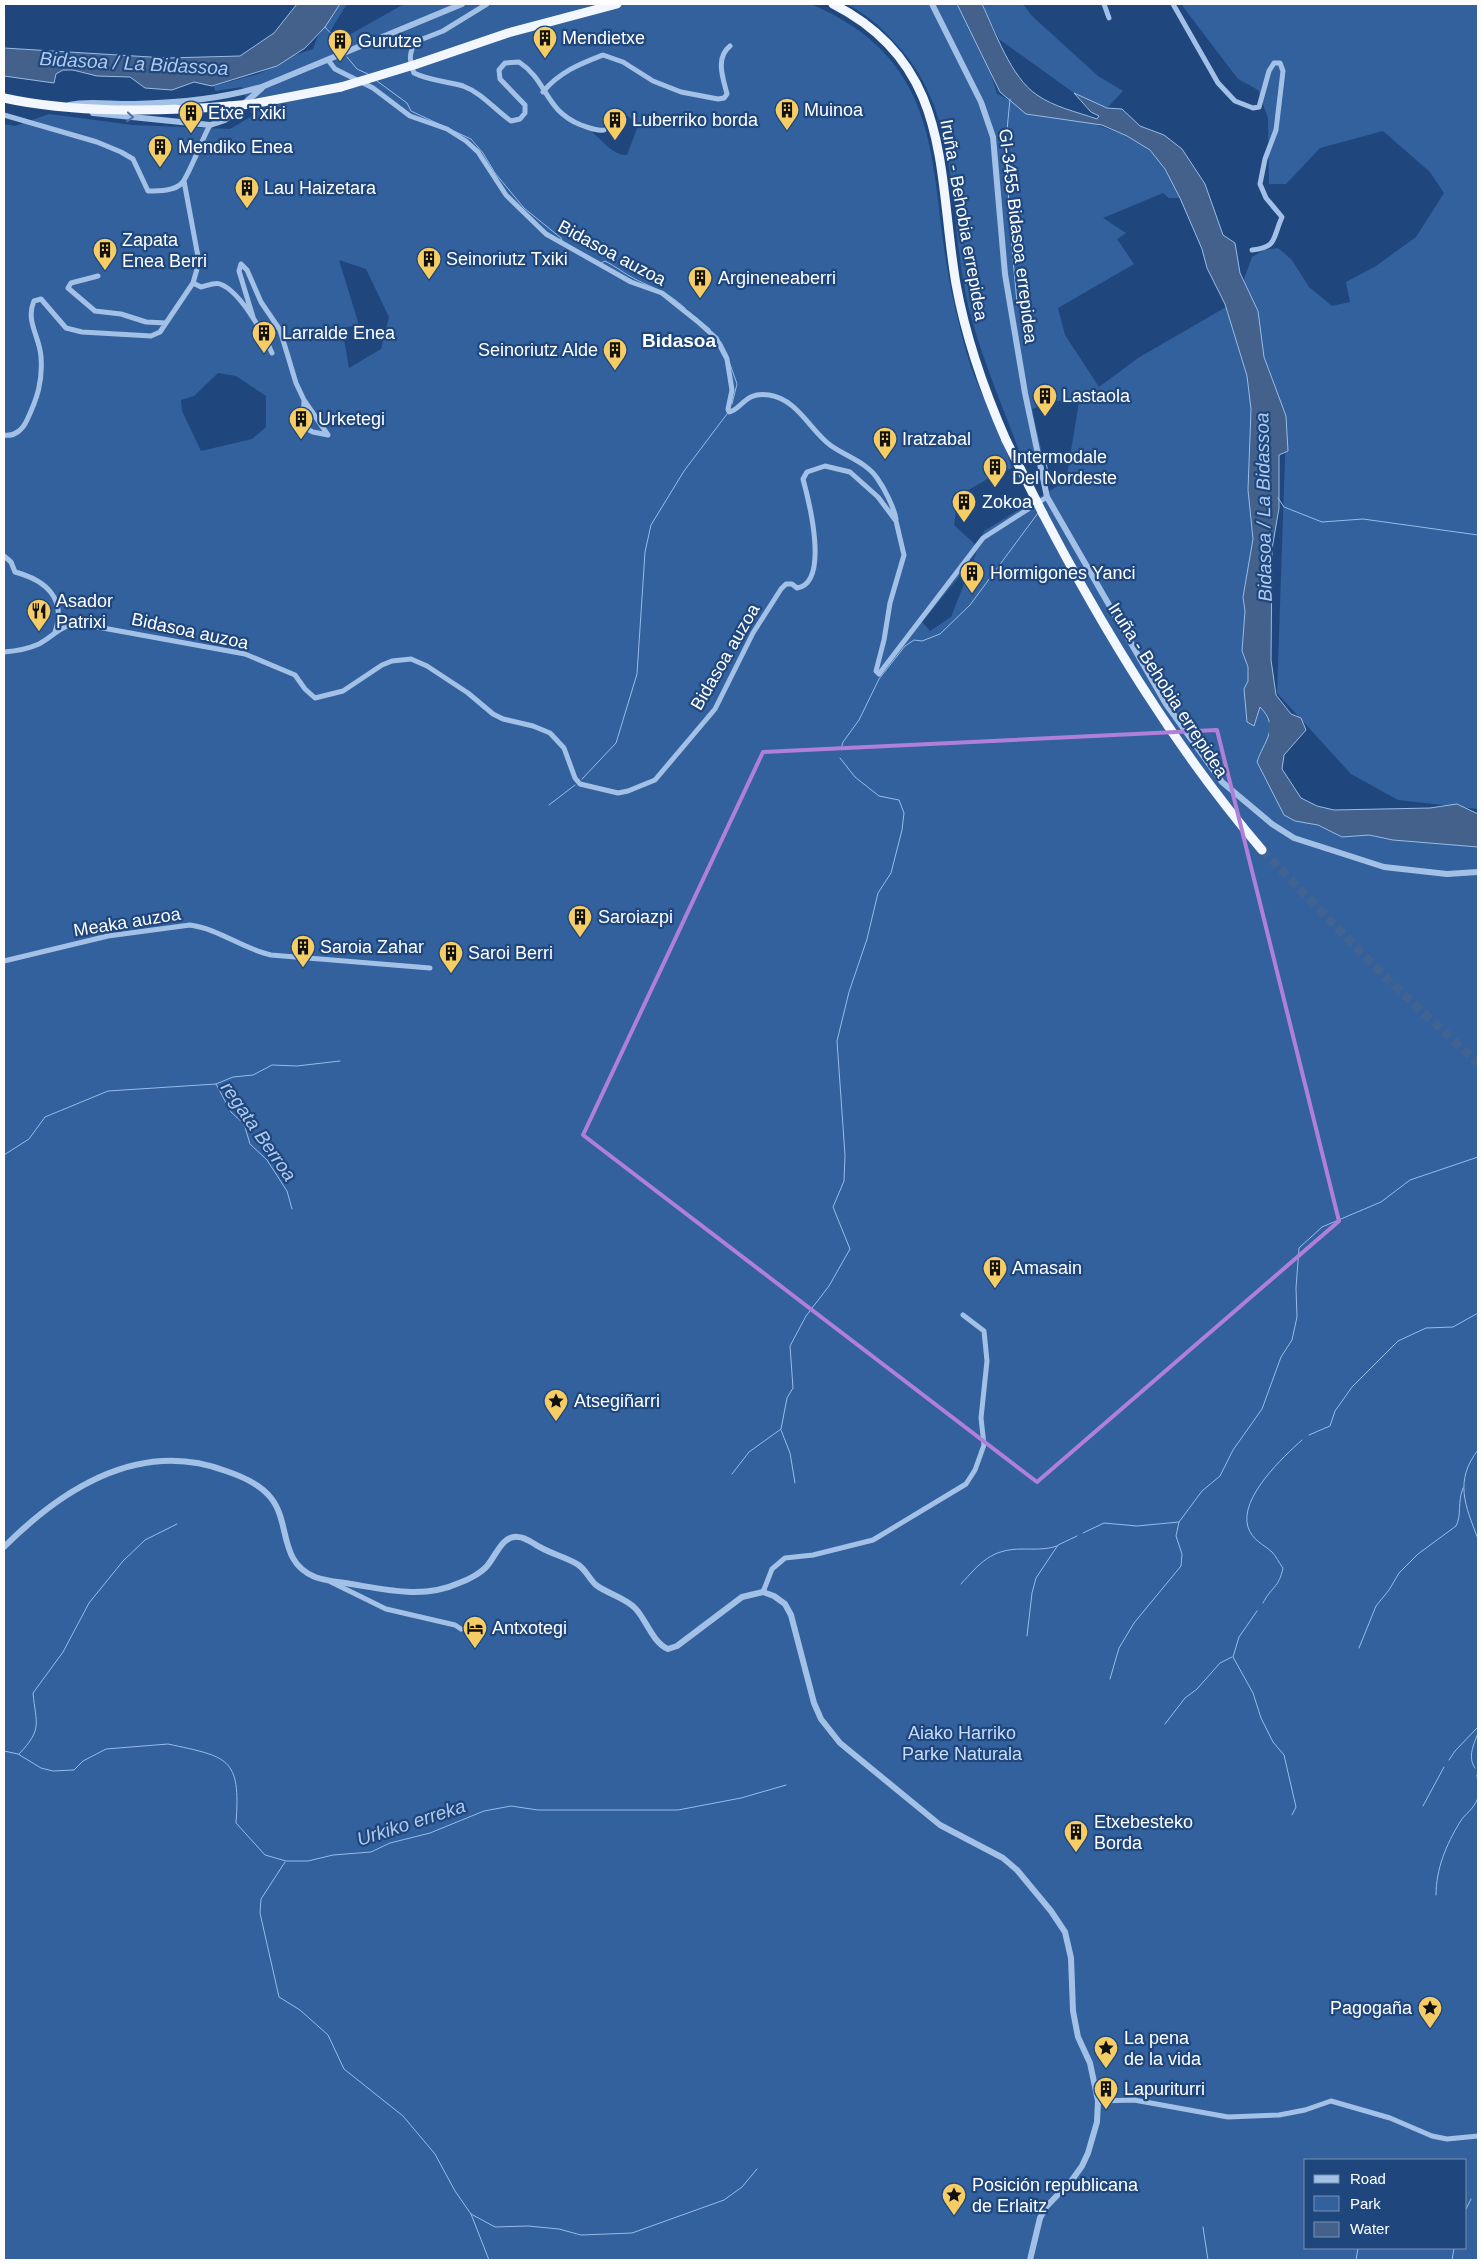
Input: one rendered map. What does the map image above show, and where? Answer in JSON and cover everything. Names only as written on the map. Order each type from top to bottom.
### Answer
[{"type":"highway","points":[[4,98],[66,106],[149,109],[248,104],[341,87],[499,36],[617,4]]},
{"type":"highway","name":"Iruña - Behobia errepidea","points":[[833,4],[862,22],[891,48],[912,76],[928,107],[940,151],[953,263],[964,320],[984,386],[1006,440],[1043,514],[1101,620],[1159,713],[1209,784],[1262,850]]},
{"type":"street","points":[[66,106],[79,103],[145,104],[238,94],[264,86],[462,4]]},
{"type":"street","points":[[487,4],[443,31],[415,42],[409,60],[414,73],[425,78],[464,86],[479,94],[511,121],[520,119],[525,113],[525,105],[500,79],[499,70],[505,63],[519,62],[530,69],[552,105],[566,119],[596,131],[604,130]]},
{"type":"street","name":"GI-3455 Bidasoa errepidea","points":[[932,4],[981,102],[993,137],[1005,274],[1026,401],[1047,497],[1166,704],[1222,782],[1238,797],[1294,838],[1316,847],[1384,867],[1447,874],[1478,872]]},
{"type":"street","points":[[1104,4],[1109,18]]},
{"type":"street","points":[[1173,4],[1218,83],[1235,100],[1253,108],[1259,106],[1269,71],[1274,63],[1280,63],[1283,71],[1276,130],[1265,159],[1260,184],[1266,198],[1282,217],[1274,235],[1273,243],[1268,247],[1252,250]]},
{"type":"street","points":[[543,92],[551,81],[568,69],[603,55],[623,62],[653,81],[681,92],[718,99],[724,98],[727,94],[720,61],[724,51],[730,46]]},
{"type":"street","name":"Bidasoa auzoa","points":[[328,60],[335,69],[372,88],[410,116],[447,129],[466,141],[478,152],[506,195],[546,234],[631,282],[662,293],[697,321],[716,338],[727,359],[732,390],[729,412],[733,411],[745,399],[756,396],[770,395],[783,400],[806,418],[822,439],[868,468],[877,478],[895,514],[904,555],[890,603],[884,640],[876,666],[876,671],[879,674],[983,538],[1047,497]]},
{"type":"street","points":[[66,106],[78,111],[108,115],[210,125],[225,120],[248,104],[264,86]]},
{"type":"street","points":[[238,94],[248,104]]},
{"type":"street","points":[[4,116],[97,142],[121,152],[133,159],[148,190],[172,189],[184,181],[210,125]]},
{"type":"street","points":[[4,435],[19,432],[25,425],[38,396],[41,356],[30,319],[34,301],[41,299],[66,328],[82,332],[151,336],[160,332],[193,283],[199,262],[184,181]]},
{"type":"street","points":[[253,317],[240,271],[241,264],[247,270],[261,302],[280,330],[296,383],[304,400],[328,435],[303,427],[304,400]]},
{"type":"street","points":[[98,276],[71,283],[68,288],[95,311],[121,314],[146,322],[166,323]]},
{"type":"street","points":[[193,283],[201,287],[215,283],[222,284],[253,317],[272,353]]},
{"type":"street","name":"Bidasoa auzoa","points":[[4,652],[20,650],[38,644],[69,624],[81,624],[245,654],[295,676],[315,698],[343,691],[382,665],[392,661],[411,659],[427,666],[503,719],[533,726],[550,733],[564,748],[575,778],[580,784],[618,793],[655,780],[715,709],[753,633],[781,589],[786,584],[792,584],[797,588],[804,586],[812,578],[816,548],[809,501],[803,479],[807,472],[824,466],[850,472],[878,497],[896,521]]},
{"type":"street","points":[[4,556],[10,562],[15,572],[33,578],[53,594],[58,603],[55,633]]},
{"type":"street","name":"Meaka auzoa","points":[[4,961],[100,938],[190,925],[204,927],[258,952],[271,955],[430,968]]},
{"type":"street","points":[[763,1592],[772,1569],[785,1558],[813,1555],[873,1540],[966,1484],[975,1470],[984,1445],[981,1418],[987,1361],[984,1332],[963,1315]]},
{"type":"street","points":[[4,1547],[33,1518],[92,1480],[129,1466],[180,1460],[206,1463],[236,1475],[271,1498],[283,1523],[286,1544],[293,1558],[304,1570],[314,1577],[403,1593],[438,1590],[460,1583],[486,1567],[506,1540],[513,1537],[521,1537],[558,1558],[578,1564],[596,1585],[635,1608],[658,1642],[668,1649],[677,1646],[742,1597],[763,1592],[774,1596],[788,1609],[814,1703],[821,1719],[840,1744],[940,1825],[1003,1858],[1017,1870],[1051,1911],[1065,1932],[1071,1958],[1074,2011],[1078,2037],[1090,2063],[1098,2101],[1097,2122],[1088,2154],[1072,2180],[1046,2206],[1040,2218],[1030,2260]]},
{"type":"street","points":[[328,1580],[354,1595],[386,1609],[455,1625],[461,1629]]},
{"type":"street","points":[[1098,2101],[1134,2100],[1228,2117],[1288,2113],[1305,2110],[1331,2100],[1390,2118],[1432,2136],[1447,2139],[1478,2136]]},
{"type":"highlighted area","points":[[1217,730],[1339,1221],[1037,1482],[583,1135],[763,752]]},
{"type":"green space","name":"Aiako Harriko Parke Naturala","points":[[338,4],[347,4],[329,33],[342,39],[404,4],[811,4],[857,30],[890,59],[912,93],[926,130],[934,170],[945,257],[966,352],[1012,468],[998,473],[958,496],[954,525],[978,547],[984,531],[1066,481],[1079,402],[1082,400],[1057,401],[1032,409],[1042,453],[1022,459],[987,366],[969,309],[962,275],[950,172],[944,139],[934,106],[920,76],[899,47],[875,23],[847,4],[958,4],[990,71],[997,94],[1013,102],[1104,127],[1121,134],[1149,150],[1163,166],[1170,179],[1180,198],[1169,198],[1163,193],[1103,218],[1126,233],[1117,239],[1134,264],[1058,308],[1065,335],[1099,387],[1138,358],[1233,303],[1253,343],[1270,733],[1268,739],[1268,769],[1301,811],[1478,828],[1478,2260],[4,2260],[4,124],[15,126],[49,114],[133,125],[230,129],[252,116],[242,87],[215,91],[214,86],[258,74],[272,68],[277,61],[313,49],[317,38]],"holes":[[[627,115],[638,126],[627,155],[622,155],[608,147],[592,132]],[[339,260],[366,269],[389,317],[381,349],[349,368],[342,328],[359,325]],[[218,373],[236,376],[266,396],[266,427],[252,439],[201,451],[182,411],[181,400],[194,396]],[[977,551],[951,617],[930,631],[922,622],[958,578]]]},
{"type":"green space","points":[[982,4],[1023,4],[1031,15],[1098,76],[1123,91],[1107,108],[1074,93],[999,39]]},
{"type":"green space","points":[[1181,4],[1478,4],[1478,809],[1398,800],[1351,774],[1277,693],[1286,430],[1263,364],[1243,282],[1252,257],[1264,250],[1278,248],[1292,260],[1309,287],[1332,306],[1350,302],[1346,282],[1376,266],[1416,237],[1444,193],[1430,172],[1383,131],[1320,148],[1286,184],[1269,184],[1268,118],[1258,90],[1238,79]]},
{"type":"water","points":[[297,4],[340,4],[325,27],[305,48],[277,66],[212,86],[194,82],[172,90],[145,88],[130,77],[97,76],[73,70],[63,70],[56,74],[54,83],[4,76],[4,48],[167,58],[240,56],[274,33]]},
{"type":"water","points":[[957,4],[982,4],[1012,66],[1019,77],[1037,95],[1058,106],[1097,119],[1099,116],[1091,112],[1074,93],[1107,108],[1122,109],[1140,126],[1164,135],[1182,149],[1205,184],[1223,235],[1235,243],[1240,273],[1258,311],[1264,357],[1286,416],[1288,451],[1279,455],[1279,508],[1272,549],[1271,660],[1276,695],[1291,714],[1301,718],[1306,730],[1284,755],[1282,769],[1301,798],[1317,806],[1334,810],[1430,808],[1457,804],[1478,814],[1478,847],[1393,840],[1369,835],[1342,837],[1318,825],[1295,821],[1284,815],[1257,762],[1269,735],[1269,722],[1260,707],[1254,726],[1247,722],[1244,689],[1248,681],[1248,667],[1242,651],[1245,611],[1243,597],[1253,539],[1248,490],[1251,409],[1247,376],[1225,304],[1207,268],[1202,249],[1180,198],[1165,169],[1150,150],[1127,136],[1102,125],[1026,114],[1000,92]]},
{"type":"waterway","points":[[325,27],[336,39]]},
{"type":"waterway","points":[[339,44],[341,49]]},
{"type":"waterway","points":[[347,57],[357,69],[370,75]]},
{"type":"waterway","points":[[377,81],[407,103],[411,111],[471,139],[483,153],[495,173],[524,208],[561,238],[562,241]]},
{"type":"waterway","points":[[1010,99],[1007,130],[1009,215],[1017,303]]},
{"type":"waterway","points":[[601,263],[605,261],[631,277],[667,294],[685,308]]},
{"type":"waterway","points":[[688,311],[710,329]]},
{"type":"waterway","points":[[721,342],[728,356]]},
{"type":"waterway","points":[[730,364],[737,384],[732,404]]},
{"type":"waterway","points":[[582,779],[616,743],[637,674],[645,552],[651,525],[684,471],[727,414]]},
{"type":"waterway","points":[[1044,452],[1050,483]]},
{"type":"waterway","points":[[1278,498],[1284,507],[1322,522],[1363,519],[1478,535]]},
{"type":"waterway","points":[[841,749],[843,742],[859,720],[879,679],[905,646],[914,640],[922,641],[940,634],[970,605],[1038,513]]},
{"type":"waterway","name":"Bidasoa / La Bidassoa","points":[[1273,725],[1276,764]]},
{"type":"waterway","points":[[732,1474],[749,1452],[781,1429],[787,1398],[793,1388],[790,1346],[806,1316],[829,1286],[850,1249],[833,1207],[844,1181],[845,1155],[837,1041],[849,992],[867,939],[878,893],[891,873],[902,830],[904,813],[899,800],[879,796],[855,777],[840,758]]},
{"type":"waterway","points":[[549,805],[575,785]]},
{"type":"waterway","points":[[216,1084],[233,1077],[253,1075],[272,1065],[297,1066],[340,1061]]},
{"type":"waterway","name":"regata Berroa","points":[[4,1155],[29,1139],[45,1117],[108,1091],[216,1084],[231,1112],[244,1124],[250,1144],[267,1160],[287,1191],[292,1209]]},
{"type":"waterway","points":[[1110,1679],[1119,1648],[1134,1623],[1181,1566],[1182,1554],[1176,1536],[1179,1522],[1202,1491],[1220,1476],[1233,1450],[1262,1409],[1281,1357],[1292,1340],[1297,1317],[1296,1288],[1299,1248],[1322,1227],[1381,1202],[1410,1180],[1478,1157]]},
{"type":"waterway","points":[[1309,1435],[1330,1426],[1335,1411],[1352,1387],[1398,1341],[1426,1328],[1453,1327],[1478,1313]]},
{"type":"waterway","points":[[781,1430],[790,1453],[795,1483]]},
{"type":"waterway","points":[[1263,1603],[1277,1584],[1283,1568],[1272,1552],[1252,1535],[1248,1527],[1247,1516],[1256,1491],[1274,1467],[1302,1440]]},
{"type":"waterway","points":[[1478,1450],[1466,1472],[1464,1483],[1466,1504],[1478,1539]]},
{"type":"waterway","points":[[1359,1648],[1376,1606],[1389,1590],[1399,1573],[1418,1554],[1456,1526],[1459,1518],[1460,1499],[1463,1488]]},
{"type":"waterway","points":[[1083,1533],[1104,1523],[1137,1526],[1179,1522]]},
{"type":"waterway","points":[[19,1754],[35,1732],[36,1719],[33,1693],[63,1652],[89,1603],[123,1561],[145,1540],[177,1524]]},
{"type":"waterway","points":[[1027,1636],[1032,1593],[1036,1578],[1058,1545],[1077,1536]]},
{"type":"waterway","points":[[961,1584],[980,1564],[994,1555],[1011,1550],[1044,1549],[1057,1546]]},
{"type":"waterway","points":[[1257,1611],[1239,1637],[1233,1657],[1253,1693],[1261,1718],[1273,1742],[1284,1755],[1296,1807],[1292,1815]]},
{"type":"waterway","points":[[1165,1724],[1185,1698],[1197,1689],[1220,1663],[1232,1657]]},
{"type":"waterway","points":[[1449,1760],[1478,1727]]},
{"type":"waterway","points":[[1475,1768],[1471,1755],[1478,1733]]},
{"type":"waterway","name":"Urkiko erreka","points":[[4,1751],[18,1754],[41,1768],[53,1771],[74,1770],[83,1761],[106,1749],[168,1744],[217,1757],[233,1772],[237,1801],[236,1823],[265,1855],[286,1861],[308,1861],[333,1855],[371,1852],[390,1843],[430,1833],[484,1811],[511,1806],[538,1810],[678,1810],[741,1798],[786,1785]]},
{"type":"waterway","points":[[1423,1806],[1444,1767]]},
{"type":"waterway","points":[[1477,1775],[1478,1783]]},
{"type":"waterway","points":[[1436,1895],[1436,1885],[1446,1848],[1460,1822],[1474,1806],[1478,1798]]},
{"type":"waterway","points":[[285,1862],[261,1899],[260,1913],[279,1997],[300,2010],[328,2035],[344,2069],[403,2116],[435,2154],[455,2191],[471,2214],[489,2260]]},
{"type":"waterway","points":[[471,2214],[495,2227],[528,2226],[559,2229],[581,2235],[632,2233],[724,2200],[742,2187],[757,2169]]},
{"type":"waterway","points":[[1467,2207],[1471,2199]]},
{"type":"waterway","points":[[1203,2227],[1208,2260]]},
{"type":"waterway","points":[[1356,2260],[1358,2249]]},
{"type":"waterway","points":[[1452,2260],[1454,2249]]},
{"type":"tunnel","points":[[1262,850],[1384,976],[1478,1063]]},
{"type":"place","name":"Mendietxe","points":[[545,59]]},
{"type":"place","name":"Gurutze","points":[[340,62]]},
{"type":"place","name":"Muinoa","points":[[787,131]]},
{"type":"place","name":"Etxe Txiki","points":[[191,134]]},
{"type":"place","name":"Luberriko borda","points":[[615,141]]},
{"type":"place","name":"Mendiko Enea","points":[[160,168]]},
{"type":"place","name":"Lau Haizetara","points":[[247,209]]},
{"type":"place","name":"Zapata Enea Berri","points":[[105,271]]},
{"type":"place","name":"Seinoriutz Txiki","points":[[429,280]]},
{"type":"place","name":"Argineneaberri","points":[[700,299]]},
{"type":"place","name":"Larralde Enea","points":[[264,354]]},
{"type":"place","name":"Seinoriutz Alde","points":[[615,371]]},
{"type":"place","name":"Lastaola","points":[[1045,417]]},
{"type":"place","name":"Urketegi","points":[[301,440]]},
{"type":"place","name":"Iratzabal","points":[[885,460]]},
{"type":"place","name":"Intermodale Del Nordeste","points":[[995,488]]},
{"type":"place","name":"Zokoa","points":[[964,523]]},
{"type":"place","name":"Hormigones Yanci","points":[[972,594]]},
{"type":"place","name":"Asador Patrixi","points":[[39,632]]},
{"type":"place","name":"Saroiazpi","points":[[580,938]]},
{"type":"place","name":"Saroia Zahar","points":[[303,968]]},
{"type":"place","name":"Saroi Berri","points":[[451,974]]},
{"type":"place","name":"Amasain","points":[[995,1289]]},
{"type":"place","name":"Atsegiñarri","points":[[556,1422]]},
{"type":"place","name":"Antxotegi","points":[[475,1649]]},
{"type":"place","name":"Etxebesteko Borda","points":[[1076,1853]]},
{"type":"place","name":"Pagogaña","points":[[1430,2029]]},
{"type":"place","name":"La pena de la vida","points":[[1106,2069]]},
{"type":"place","name":"Lapuriturri","points":[[1106,2110]]},
{"type":"place","name":"Posición republicana de Erlaitz","points":[[954,2216]]},
{"type":"district","name":"Bidasoa","points":[[679,340]]}]
